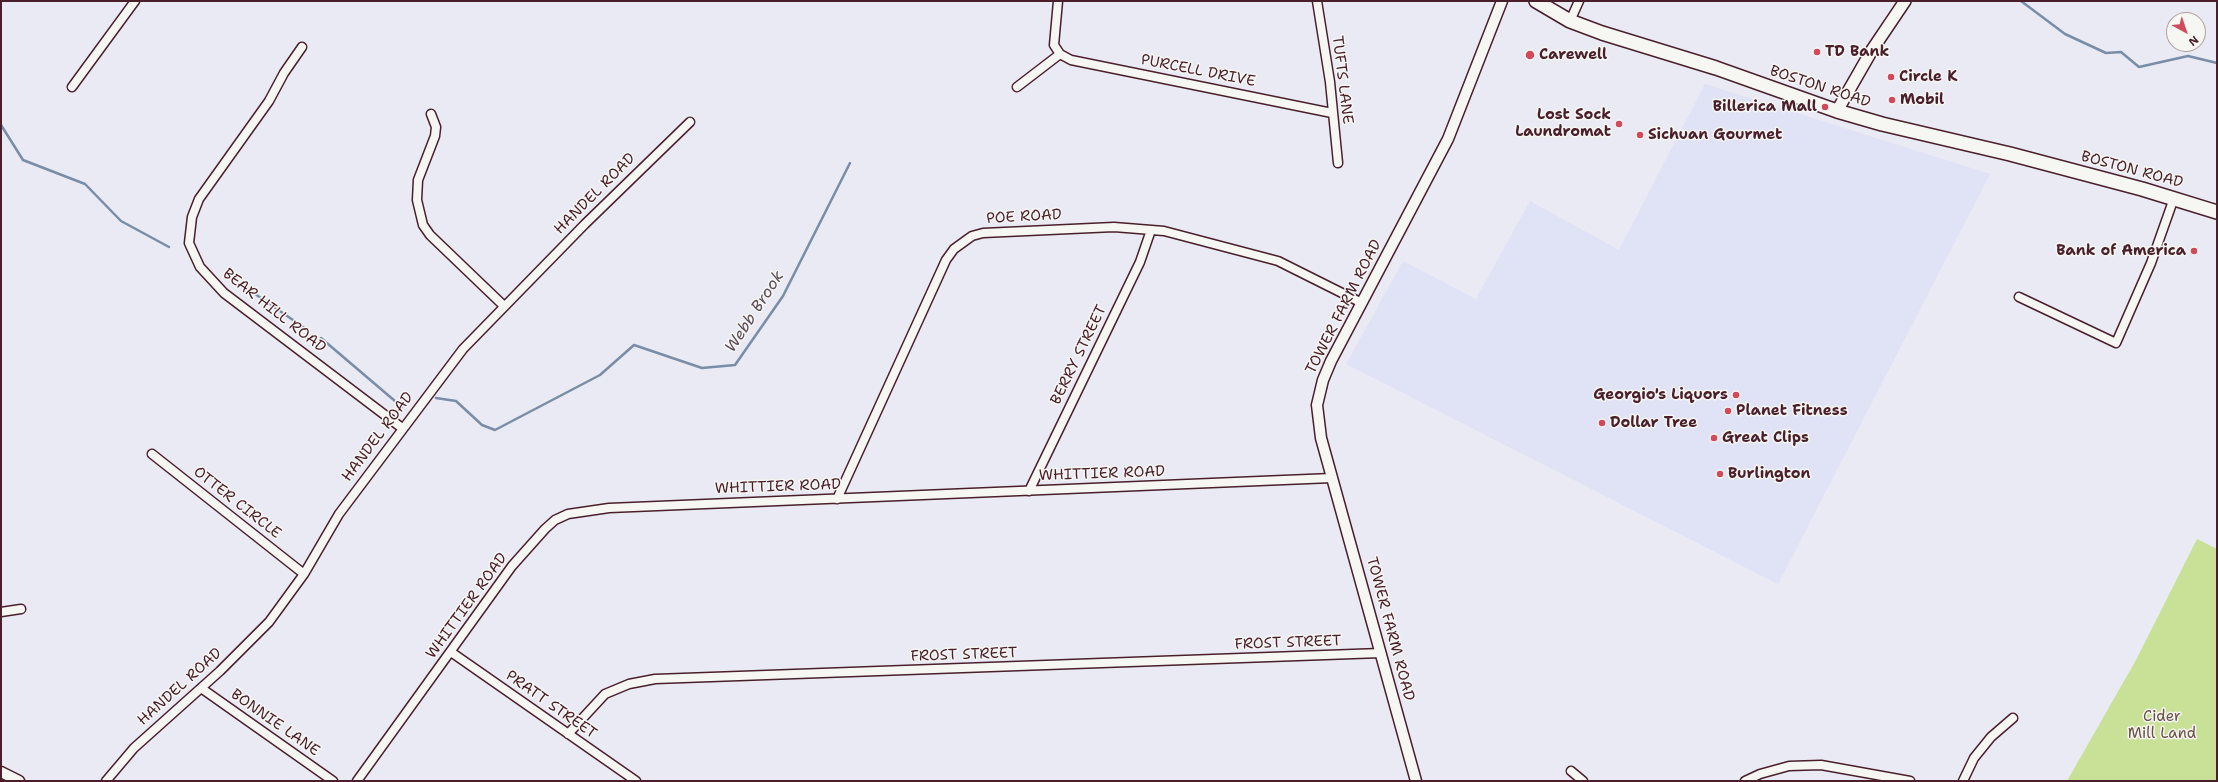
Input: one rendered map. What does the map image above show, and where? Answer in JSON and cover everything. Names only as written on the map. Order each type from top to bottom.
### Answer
[{"type":"main road","name":"BOSTON ROAD","points":[[1536,1],[1570,21],[1882,124],[2004,152],[2174,198],[2217,212]]},
{"type":"main road","points":[[1837,110],[1872,50],[1905,1]]},
{"type":"street","points":[[72,87],[135,1]]},
{"type":"street","points":[[1017,87],[1060,54],[1054,45],[1058,1]]},
{"type":"street","name":"TUFTS LANE","points":[[1317,1],[1330,82],[1338,163]]},
{"type":"street","name":"TOWER FARM ROAD","points":[[1416,781],[1332,478],[1318,420],[1319,391],[1331,361],[1448,140],[1502,1]]},
{"type":"street","points":[[1570,21],[1579,1]]},
{"type":"street","name":"BEAR HILL ROAD","points":[[302,47],[284,73],[269,101],[199,199],[192,217],[189,243],[200,267],[224,293],[402,428]]},
{"type":"street","name":"PURCELL DRIVE","points":[[1060,54],[1071,60],[1332,113]]},
{"type":"street","points":[[431,114],[436,127],[435,136],[418,180],[417,200],[423,225],[430,235],[504,306]]},
{"type":"street","name":"HANDEL ROAD","points":[[106,781],[134,748],[201,688],[269,622],[304,574],[339,514],[402,428],[463,350],[504,306],[690,122]]},
{"type":"street","points":[[2019,297],[2116,343],[2151,263],[2174,198]]},
{"type":"street","name":"POE ROAD","points":[[837,499],[946,260],[954,249],[972,236],[984,233],[1114,227],[1151,230],[1179,235],[1278,261],[1362,303]]},
{"type":"street","name":"BERRY STREET","points":[[1029,491],[1140,262],[1151,230]]},
{"type":"street","name":"OTTER CIRCLE","points":[[152,454],[304,574]]},
{"type":"street","name":"WHITTIER ROAD","points":[[357,781],[512,566],[534,539],[555,520],[568,514],[609,508],[1332,478]]},
{"type":"street","points":[[1,612],[21,608]]},
{"type":"street","name":"PRATT STREET","points":[[451,652],[636,781]]},
{"type":"street","name":"FROST STREET","points":[[568,734],[605,694],[629,684],[655,680],[1381,653]]},
{"type":"street","name":"BONNIE LANE","points":[[201,688],[333,781]]},
{"type":"street","points":[[1963,781],[1974,758],[1991,737],[2013,718]]},
{"type":"street","points":[[1745,781],[1760,774],[1789,766],[1821,765],[1910,781]]},
{"type":"street","points":[[1571,770],[1583,781]]},
{"type":"street","points":[[1,772],[19,781]]},
{"type":"shaded area","name":"Billerica Mall","points":[[1705,84],[1990,174],[1778,584],[1346,364],[1403,261],[1476,299],[1530,201],[1619,250]]},
{"type":"green space","name":"Cider Mill Land","points":[[2197,539],[2217,549],[2217,781],[2067,781],[2136,660]]},
{"type":"waterway","points":[[2021,1],[2065,34],[2106,53],[2121,52],[2139,67],[2188,56],[2217,63]]},
{"type":"waterway","name":"Webb Brook","points":[[1,125],[23,160],[85,184],[121,221],[169,247]]},
{"type":"waterway","name":"Webb Brook","points":[[436,398],[456,401],[482,425],[495,430],[600,375],[634,345],[702,368],[735,365],[783,296],[850,163]]},
{"type":"waterway","name":"Webb Brook","points":[[242,285],[309,331]]},
{"type":"waterway","name":"Webb Brook","points":[[321,338],[402,407]]},
{"type":"place","name":"TD Bank","points":[[1817,52]]},
{"type":"place","name":"Carewell","points":[[1530,55]]},
{"type":"place","name":"Circle K","points":[[1891,77]]},
{"type":"place","name":"Mobil","points":[[1892,100]]},
{"type":"place","name":"Billerica Mall","points":[[1825,107]]},
{"type":"place","name":"Lost Sock Laundromat","points":[[1619,124]]},
{"type":"place","name":"Sichuan Gourmet","points":[[1640,135]]},
{"type":"place","name":"Bank of America","points":[[2194,251]]},
{"type":"place","name":"Georgio's Liquors","points":[[1736,395]]},
{"type":"place","name":"Planet Fitness","points":[[1728,411]]},
{"type":"place","name":"Dollar Tree","points":[[1602,423]]},
{"type":"place","name":"Great Clips","points":[[1714,438]]},
{"type":"place","name":"Burlington","points":[[1720,474]]}]
